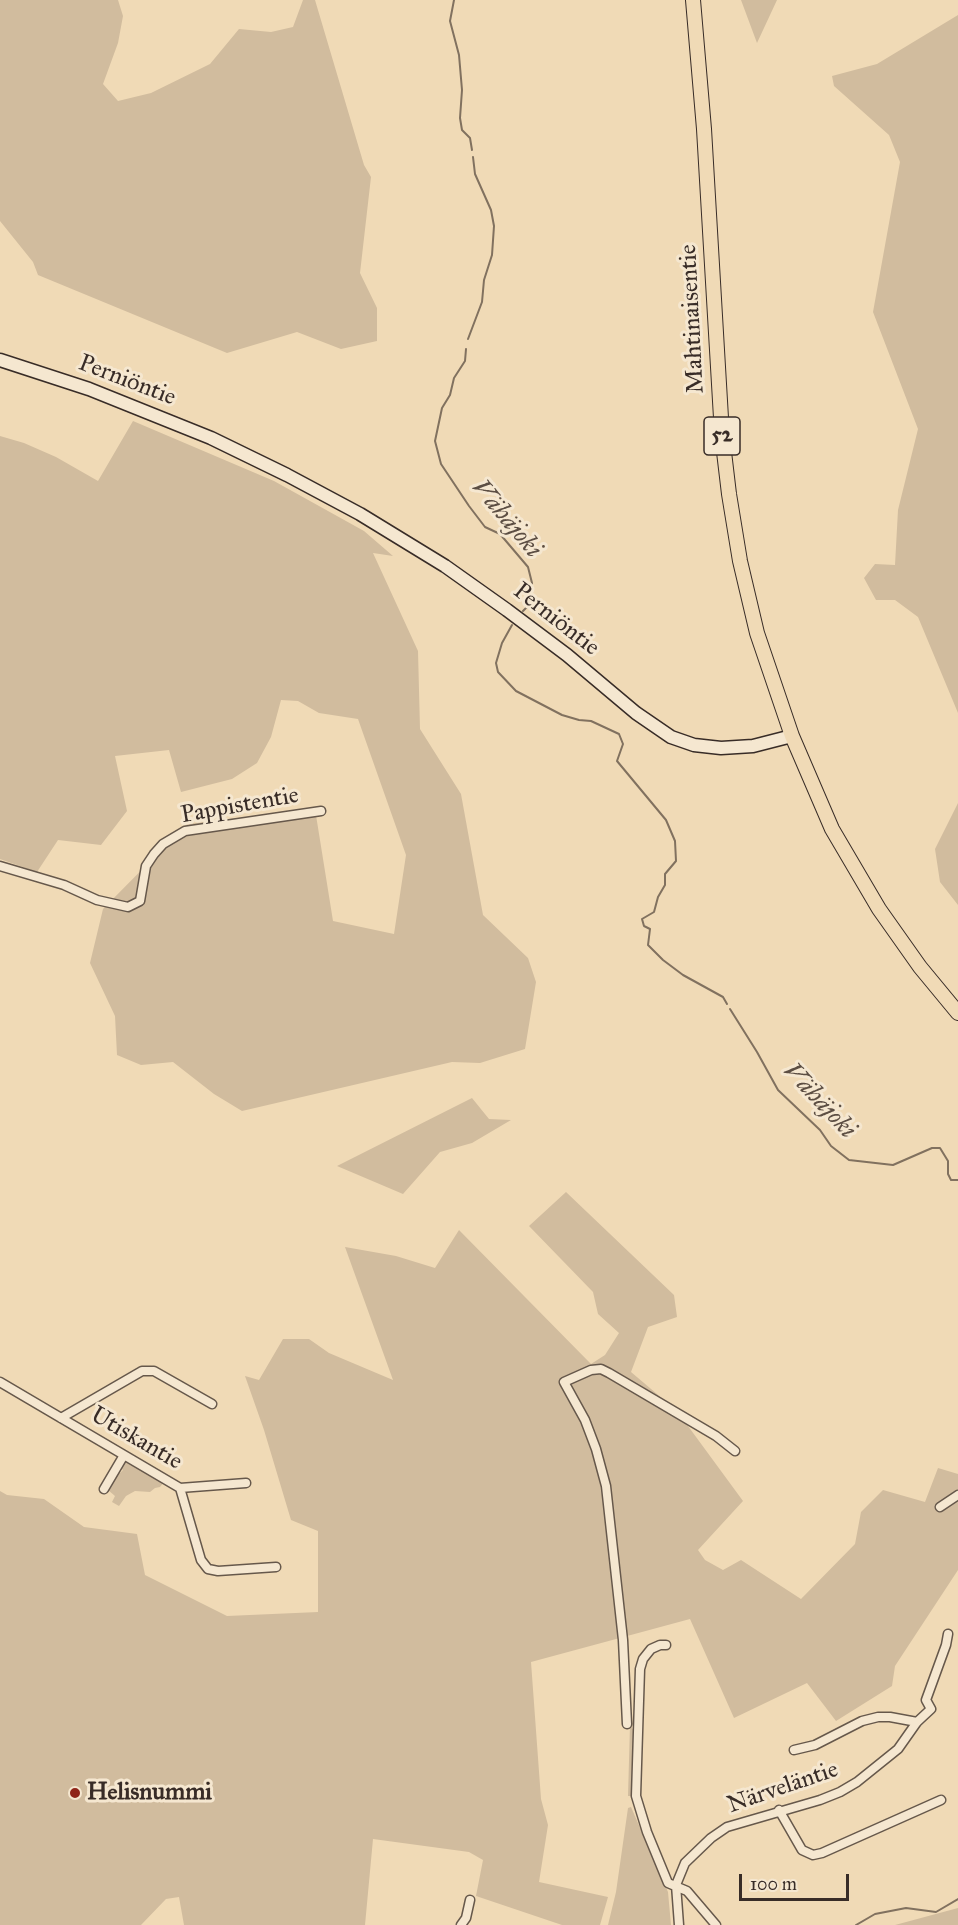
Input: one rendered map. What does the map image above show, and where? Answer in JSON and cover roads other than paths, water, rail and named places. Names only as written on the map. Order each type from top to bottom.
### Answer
[{"type":"main road","name":"Mahtinaisentie","points":[[693,0],[704,129],[722,435],[729,494],[740,561],[758,633],[792,736]]},
{"type":"main road","name":"Perniöntie","points":[[0,360],[89,389],[191,430],[286,475],[360,514],[445,566],[498,603],[567,655],[636,713],[671,737],[694,745],[722,748],[753,746],[792,736]]},
{"type":"main road","name":"52","points":[[792,736],[832,829],[879,909],[920,967],[958,1013]]},
{"type":"street","name":"Pappistentie","points":[[0,866],[64,885],[98,900],[128,907],[140,900],[146,866],[154,854],[163,844],[184,831],[321,811]]},
{"type":"street","points":[[627,1724],[623,1640],[606,1486],[585,1420],[564,1382],[591,1370],[601,1369],[716,1436],[735,1451]]},
{"type":"street","points":[[61,1418],[142,1371],[154,1371],[212,1404]]},
{"type":"street","name":"Utiskantie","points":[[0,1383],[180,1488],[201,1560],[208,1569],[218,1571],[276,1567]]},
{"type":"street","points":[[104,1489],[124,1455]]},
{"type":"street","points":[[180,1488],[246,1483]]},
{"type":"street","points":[[940,1507],[958,1495]]},
{"type":"street","name":"Närveläntie","points":[[676,1885],[685,1863],[711,1838],[727,1827],[779,1810],[820,1800],[857,1782],[898,1749],[917,1722],[931,1709],[926,1700],[948,1634]]},
{"type":"street","points":[[666,1645],[651,1649],[643,1659],[640,1669],[636,1796],[647,1832],[668,1882],[687,1891],[717,1925]]},
{"type":"street","points":[[794,1750],[815,1745],[862,1721],[890,1717],[917,1722]]},
{"type":"street","points":[[779,1810],[802,1850],[813,1855],[941,1800]]},
{"type":"street","points":[[676,1885],[679,1925]]},
{"type":"street","points":[[461,1925],[466,1918],[470,1900]]},
{"type":"waterway","name":"Vähäjoki","points":[[454,0],[450,21],[459,55],[462,90],[460,118],[462,130],[470,138],[472,150]]},
{"type":"waterway","name":"Vähäjoki","points":[[468,339],[482,302],[484,280],[492,255],[494,226],[491,210],[475,174],[473,157]]},
{"type":"waterway","name":"Vähäjoki","points":[[466,349],[465,361],[454,378],[450,395],[442,408],[435,441],[441,464],[469,506],[485,527],[500,534],[528,567],[532,583],[529,605],[523,611]]},
{"type":"waterway","name":"Vähäjoki","points":[[512,625],[502,643],[496,663],[498,672],[516,691],[562,715],[591,721],[619,734],[623,744],[617,761],[666,820],[675,841],[676,861],[665,874],[665,885],[658,897],[654,912],[642,919],[644,926],[650,929],[648,945],[683,975],[723,997],[727,1004]]},
{"type":"waterway","name":"Vähäjoki","points":[[730,1009],[778,1090],[820,1130],[831,1146],[849,1160],[893,1165],[932,1148],[940,1148],[948,1161],[948,1174],[951,1180],[958,1180]]},
{"type":"waterway","points":[[856,1925],[875,1914],[906,1908],[936,1912],[958,1899]]},
{"type":"place","name":"Helisnummi","points":[[75,1793]]}]
